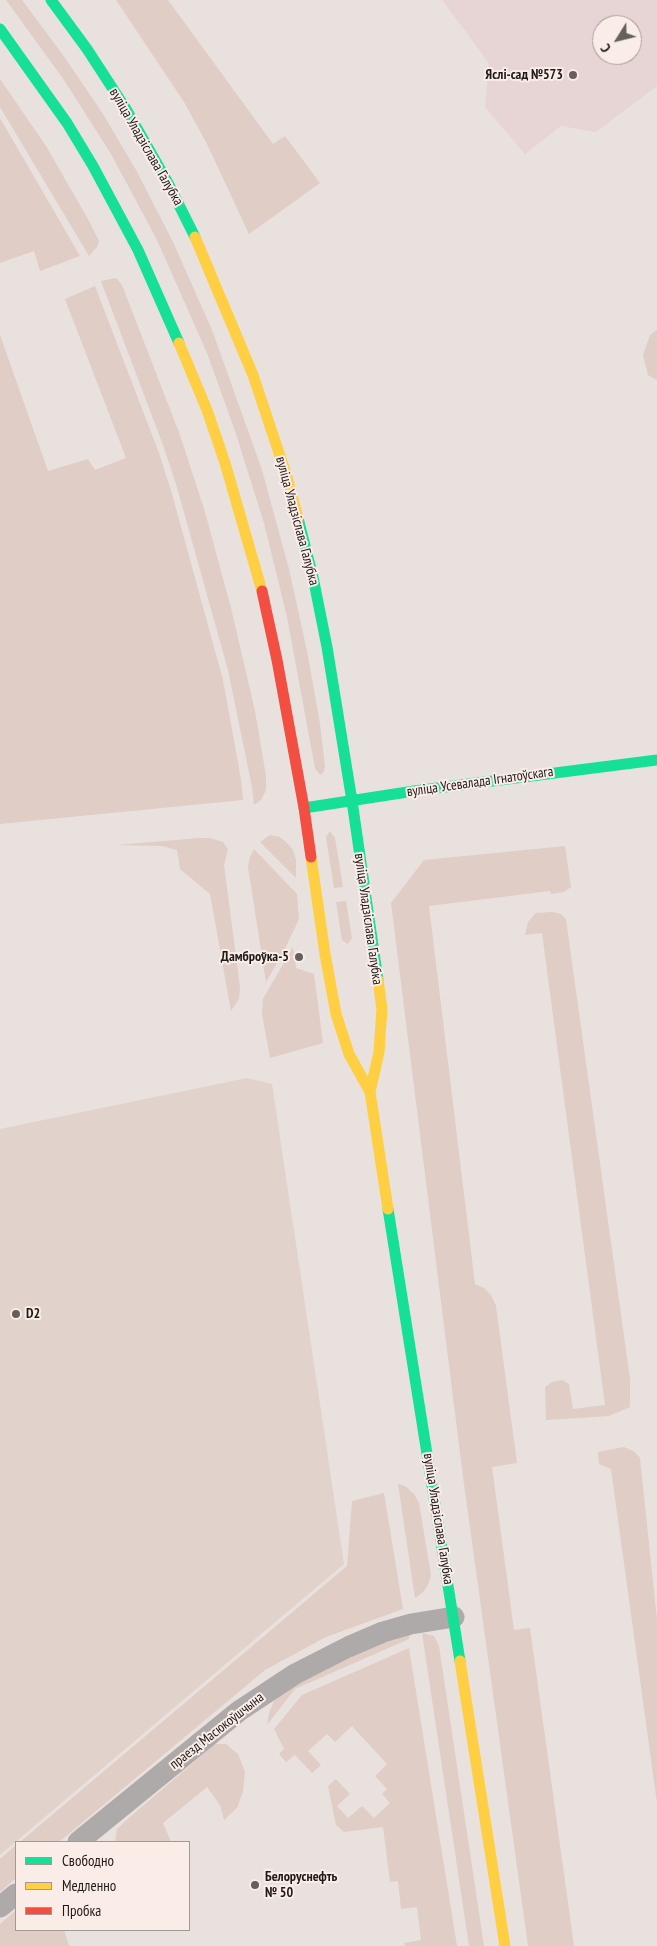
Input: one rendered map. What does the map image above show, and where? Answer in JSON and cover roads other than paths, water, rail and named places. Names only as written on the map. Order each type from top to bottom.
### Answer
[{"type":"main road","name":"вуліца Уладзіслава Галубка","points":[[51,0],[107,78],[168,183],[214,279],[258,390],[287,477],[313,577],[327,647],[352,801],[382,1009],[379,1052],[370,1092]]},
{"type":"main road","name":"вуліца Уладзіслава Галубка","points":[[0,29],[67,123],[117,209],[162,304],[207,410],[226,462],[262,592],[277,660],[304,808],[336,1014],[349,1054],[370,1092],[505,1946]]},
{"type":"main road","name":"вуліца Усевалада Ігнатоўскага","points":[[304,808],[570,770],[657,760]]},
{"type":"street","name":"праезд Масюкоўшчына","points":[[79,1841],[238,1711],[295,1674],[348,1647],[383,1632],[411,1624],[454,1617]]},
{"type":"street","points":[[0,1907],[15,1895]]},
{"type":"place","name":"Яслі-сад №573","points":[[573,75]]},
{"type":"place","name":"Дамброўка-5","points":[[299,957]]},
{"type":"place","name":"D2","points":[[16,1314]]},
{"type":"place","name":"Белоруснефть № 50","points":[[255,1885]]}]
